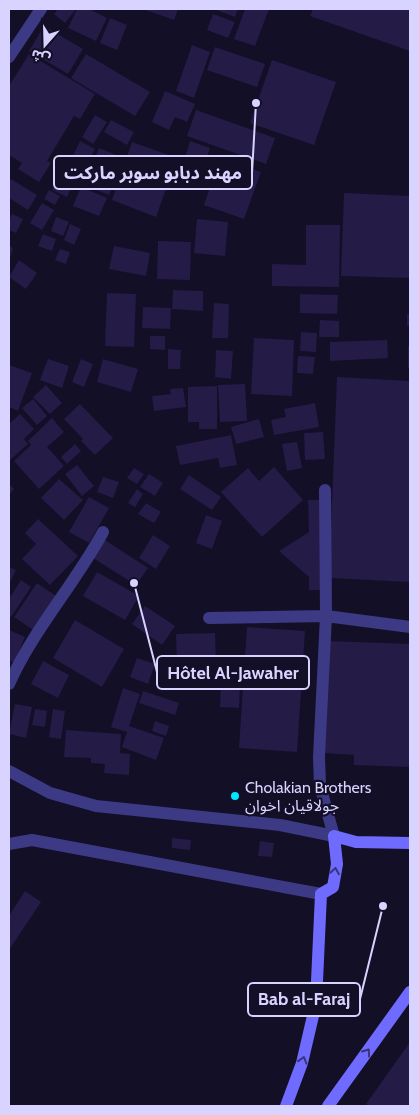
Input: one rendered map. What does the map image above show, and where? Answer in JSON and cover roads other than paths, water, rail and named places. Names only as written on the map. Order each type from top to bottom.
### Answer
[{"type":"main road","points":[[286,1106],[302,1063],[316,1003],[321,894],[332,887],[337,864],[334,836],[356,842],[410,843]]},
{"type":"main road","points":[[328,1106],[410,992]]},
{"type":"street","points":[[9,57],[41,9]]},
{"type":"street","points":[[9,770],[50,793],[96,806],[280,825],[334,836],[320,786],[319,757],[326,616],[325,490]]},
{"type":"street","points":[[9,684],[24,654],[88,561],[103,532]]},
{"type":"street","points":[[209,618],[326,616],[410,627]]},
{"type":"street","points":[[9,844],[32,840],[321,894]]},
{"type":"place","name":"مهند دبابو سوبر ماركت","points":[[256,103]]},
{"type":"place","name":"Hôtel Al-Jawaher","points":[[134,583]]},
{"type":"place","name":"Cholakian Brothers جولاقيان اخوان","points":[[235,796]]},
{"type":"place","name":"Bab al-Faraj","points":[[383,906]]}]
